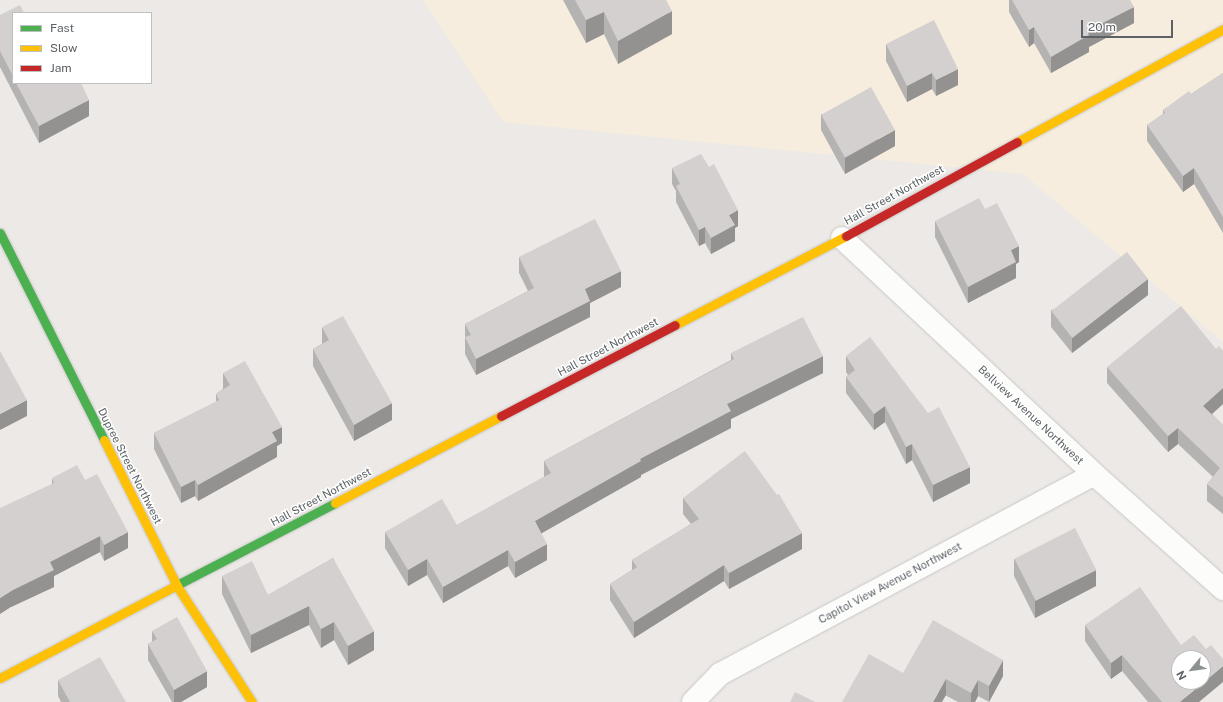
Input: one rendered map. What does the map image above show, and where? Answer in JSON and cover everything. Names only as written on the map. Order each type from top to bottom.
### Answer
[{"type":"street","name":"Hall Street Northwest","points":[[0,678],[842,238],[1223,30]]},
{"type":"street","name":"Dupree Street Northwest","points":[[0,233],[177,586],[252,702]]},
{"type":"street","name":"Bellview Avenue Northwest","points":[[842,238],[1094,474],[1223,589]]},
{"type":"street","name":"Capitol View Avenue Northwest","points":[[693,702],[720,674],[1094,474]]},
{"type":"shaded area","points":[[423,0],[1223,0],[1223,342],[1023,174],[503,122]]},
{"type":"building","points":[[575,0],[666,0],[672,11],[618,41],[604,12],[586,20]]},
{"type":"building","points":[[1012,0],[1130,0],[1134,7],[1087,31],[1089,35],[1051,57],[1034,27],[1029,30]]},
{"type":"building","points":[[20,5],[24,12],[12,12],[12,74],[0,51],[0,15]]},
{"type":"building","points":[[934,20],[958,69],[936,80],[932,73],[907,86],[886,44]]},
{"type":"building","points":[[1223,73],[1223,217],[1194,168],[1183,176],[1147,125],[1165,113],[1163,110],[1189,91],[1191,94]]},
{"type":"building","points":[[17,84],[81,84],[89,100],[39,126]]},
{"type":"building","points":[[871,87],[895,130],[845,157],[821,115]]},
{"type":"building","points":[[701,154],[709,167],[714,164],[738,210],[729,215],[735,225],[711,238],[705,227],[699,230],[676,186],[680,184],[672,168]]},
{"type":"building","points":[[979,198],[985,209],[997,203],[1019,246],[1011,250],[1016,262],[968,287],[935,221]]},
{"type":"building","points":[[595,219],[621,271],[585,289],[590,301],[476,359],[465,337],[471,335],[465,324],[534,288],[519,257]]},
{"type":"building","points":[[1127,252],[1148,279],[1072,338],[1051,311]]},
{"type":"building","points":[[1181,306],[1216,349],[1219,346],[1223,351],[1223,388],[1203,406],[1223,425],[1223,497],[1207,484],[1220,468],[1178,428],[1168,436],[1107,367]]},
{"type":"building","points":[[343,316],[392,403],[354,425],[313,349],[329,340],[322,327]]},
{"type":"building","points":[[803,317],[823,356],[727,404],[731,411],[640,459],[641,461],[535,521],[547,544],[515,562],[508,550],[443,587],[427,559],[408,570],[385,532],[442,499],[457,525],[551,473],[544,461],[734,359],[731,353]]},
{"type":"building","points":[[870,337],[928,413],[939,407],[970,467],[933,485],[912,444],[906,447],[885,406],[874,414],[846,377],[855,370],[846,356]]},
{"type":"building","points":[[0,351],[27,400],[0,414]]},
{"type":"building","points":[[245,361],[282,427],[272,432],[277,441],[198,485],[195,480],[181,487],[154,433],[219,400],[216,394],[230,385],[223,373]]},
{"type":"building","points":[[745,451],[777,495],[779,494],[802,533],[729,573],[724,565],[634,622],[610,584],[637,567],[632,560],[699,519],[683,498]]},
{"type":"building","points":[[77,465],[85,480],[97,474],[128,532],[104,545],[100,536],[50,562],[54,570],[0,598],[0,508],[54,483],[52,478]]},
{"type":"building","points":[[1075,528],[1096,570],[1036,601],[1014,559]]},
{"type":"building","points":[[333,558],[374,631],[348,646],[334,622],[321,629],[309,606],[251,635],[222,576],[252,561],[268,595]]},
{"type":"building","points":[[1140,587],[1181,645],[1194,635],[1206,649],[1211,645],[1223,659],[1223,666],[1211,676],[1211,650],[1171,650],[1171,690],[1194,690],[1180,702],[1162,702],[1122,655],[1111,663],[1085,625]]},
{"type":"building","points":[[177,617],[207,671],[174,690],[148,644],[157,639],[152,631]]},
{"type":"building","points":[[933,620],[1003,660],[989,686],[978,680],[971,693],[946,679],[933,702],[842,702],[869,654],[903,673]]},
{"type":"building","points":[[100,657],[126,702],[70,702],[58,680]]},
{"type":"building","points":[[795,692],[815,702],[790,702]]},
{"type":"traffic: fast","points":[[0,233],[104,440]]},
{"type":"traffic: fast","points":[[173,587],[335,503]]},
{"type":"traffic: slow","points":[[1017,142],[1223,29]]},
{"type":"traffic: slow","points":[[675,325],[846,236]]},
{"type":"traffic: slow","points":[[335,503],[501,416]]},
{"type":"traffic: slow","points":[[104,440],[177,586],[252,702]]},
{"type":"traffic: slow","points":[[0,678],[173,587]]},
{"type":"traffic: jam","points":[[846,236],[1017,142]]},
{"type":"traffic: jam","points":[[501,416],[675,325]]}]
